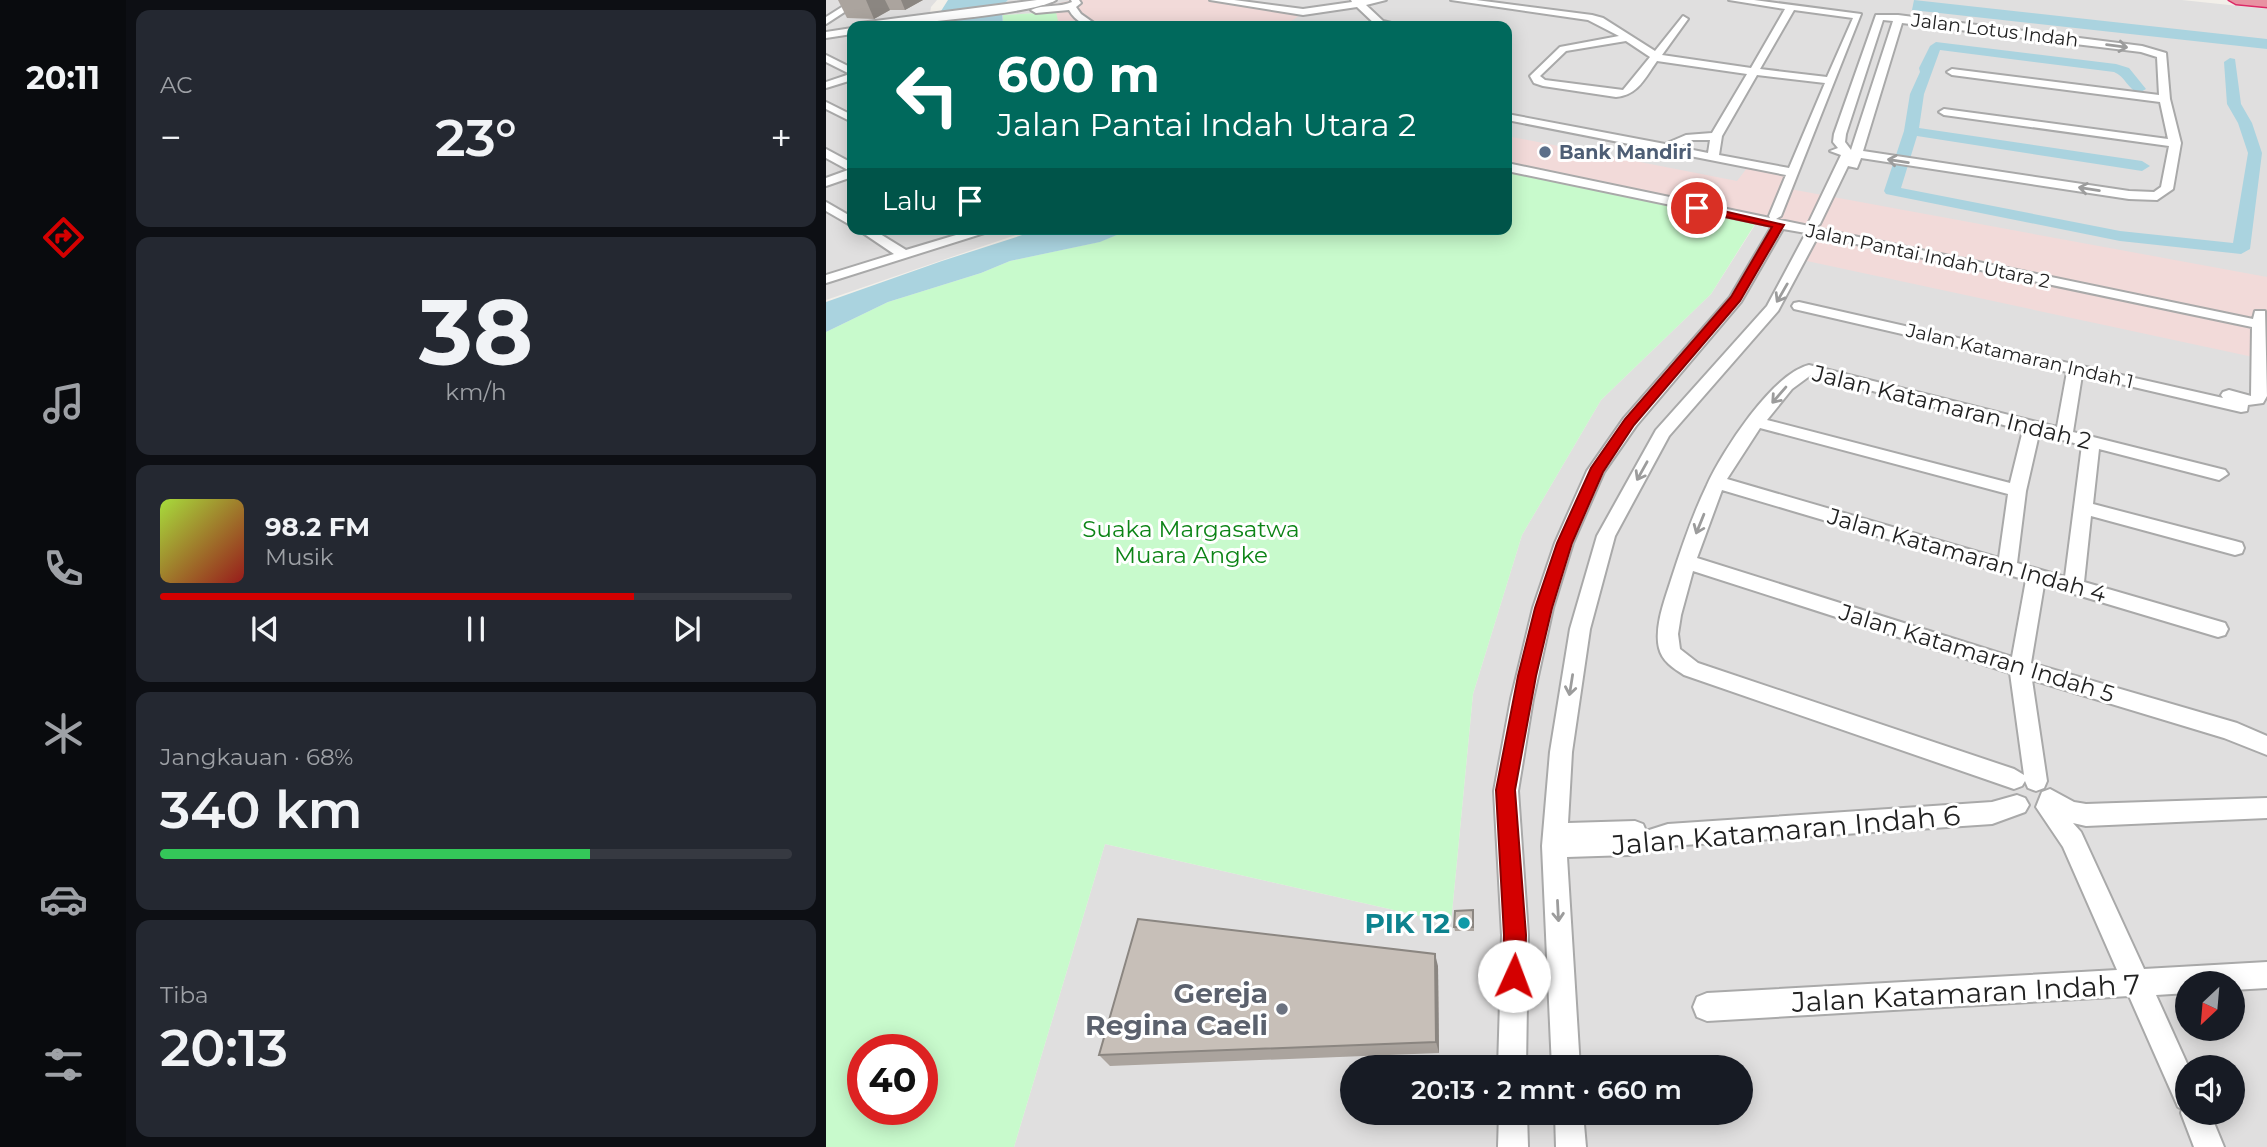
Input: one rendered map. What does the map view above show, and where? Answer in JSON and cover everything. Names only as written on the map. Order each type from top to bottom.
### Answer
[{"type":"highway","points":[[2236,0],[2267,3]]},
{"type":"street","points":[[826,25],[859,0]]},
{"type":"street","points":[[1214,0],[1303,12],[1382,0]]},
{"type":"street","points":[[1455,0],[1600,20],[1653,57],[1830,81]]},
{"type":"street","points":[[1565,1055],[1555,840],[1561,752],[1580,629],[1606,536],[1662,434],[1737,323],[1736,299],[1777,215],[1857,15],[1733,0]]},
{"type":"street","points":[[1357,2],[1375,21]]},
{"type":"street","points":[[924,21],[1003,11],[1058,13],[1077,3],[1077,16],[1085,21]]},
{"type":"street","points":[[1713,158],[1716,136],[1751,71],[1791,7]]},
{"type":"street","points":[[1293,19],[1303,12]]},
{"type":"street","name":"Jalan Lotus Indah","points":[[1879,17],[1898,19],[2155,51],[2162,55],[2165,99],[2175,143],[2165,193],[2145,197],[1845,152],[1839,142],[1840,134],[1879,17]]},
{"type":"street","points":[[1625,38],[1563,50],[1535,76],[1543,83],[1616,94],[1626,93],[1633,88],[1653,57],[1684,19]]},
{"type":"street","points":[[1847,183],[1845,152],[1893,42],[1898,19]]},
{"type":"street","points":[[826,25],[847,28]]},
{"type":"street","points":[[826,58],[847,69]]},
{"type":"street","points":[[1952,72],[2165,99]]},
{"type":"street","points":[[826,85],[847,79]]},
{"type":"street","points":[[826,104],[847,115]]},
{"type":"street","points":[[1944,112],[2175,143]]},
{"type":"street","points":[[1512,118],[1794,173]]},
{"type":"street","points":[[1665,149],[1690,138],[1716,136]]},
{"type":"street","name":"Jalan Lotus Indah","points":[[1737,323],[1773,308],[1785,290],[1809,226],[1845,152]]},
{"type":"street","points":[[826,153],[847,169]]},
{"type":"street","name":"Jalan Pantai Indah Utara 2","points":[[1512,161],[1777,215],[1851,240],[2263,320]]},
{"type":"street","name":"Jalan Pantai Indah Utara 2","points":[[1512,168],[1777,215]]},
{"type":"street","points":[[826,184],[847,175]]},
{"type":"street","points":[[826,206],[847,219]]},
{"type":"street","name":"Jalan Pantai Indah Utara 2","points":[[1809,226],[2263,320]]},
{"type":"street","points":[[872,235],[904,256]]},
{"type":"street","points":[[956,235],[961,238]]},
{"type":"street","points":[[826,266],[832,277],[971,235]]},
{"type":"street","name":"Jalan Katamaran Indah 1","points":[[1799,306],[2241,407]]},
{"type":"street","name":"Jalan Katamaran Indah 1","points":[[2110,364],[2251,401],[2257,400],[2263,320]]},
{"type":"street","points":[[1512,1055],[1515,935],[1506,790],[1522,699],[1544,608],[1564,543],[1596,471],[1629,422],[1737,323]]},
{"type":"street","points":[[2064,434],[2076,369]]},
{"type":"street","name":"Jalan Katamaran Indah 2","points":[[2037,792],[1691,668],[1672,655],[1667,637],[1685,561],[1717,482],[1756,422],[1798,374],[1805,370],[2219,474]]},
{"type":"street","points":[[1756,422],[2017,491]]},
{"type":"street","points":[[2007,566],[2017,491],[2032,426]]},
{"type":"street","points":[[2074,585],[2091,441]]},
{"type":"street","name":"Jalan Katamaran Indah 4","points":[[1717,482],[2218,629]]},
{"type":"street","points":[[2084,508],[2235,548]]},
{"type":"street","name":"Jalan Katamaran Indah 5","points":[[1685,561],[2020,668],[2229,730],[2267,746]]},
{"type":"street","points":[[2036,575],[2020,668],[2037,792],[2072,840],[2175,1067]]},
{"type":"street","points":[[2017,805],[2010,796],[2009,786],[2037,792],[2069,811],[2086,815],[2267,808]]},
{"type":"street","name":"Jalan Katamaran Indah 6","points":[[1555,840],[1658,841],[1668,835],[1992,813],[2017,805],[2028,811],[2040,812],[2037,792]]},
{"type":"street","name":"Jalan Katamaran Indah 7","points":[[1707,1007],[2267,975]]},
{"type":"street","points":[[1513,1125],[1513,1147]]},
{"type":"street","points":[[1570,1125],[1571,1147]]},
{"type":"street","points":[[2200,1125],[2209,1147]]},
{"type":"shaded area","points":[[826,0],[937,0],[931,7],[929,19],[847,21],[847,235],[1016,235],[826,300]]},
{"type":"shaded area","points":[[1008,0],[2182,0],[2267,9],[2267,1147],[1014,1147],[1105,844],[1451,923],[1473,694],[1522,535],[1601,400],[1711,294],[1755,225],[1512,173],[1512,21],[1063,21],[1056,12],[1003,15],[1002,6]]},
{"type":"shaded area","points":[[1072,0],[1237,0],[1309,9],[1291,21],[1057,21],[1055,4]]},
{"type":"shaded area","points":[[1512,137],[1737,181],[1747,168],[1785,175],[1779,187],[2267,277],[2267,360],[1807,261],[1818,237],[1512,173]]},
{"type":"green space","points":[[1056,12],[1058,21],[1003,21],[1003,15]]},
{"type":"green space","name":"Suaka Margasatwa Muara Angke","points":[[1512,173],[1755,224],[1711,294],[1601,400],[1522,535],[1473,694],[1451,923],[1105,844],[1014,1147],[826,1147],[826,332],[888,302],[981,273],[1010,261],[1099,242],[1116,235],[1512,235]]},
{"type":"water","points":[[948,0],[1008,0],[1002,6],[1003,21],[936,19]]},
{"type":"water","points":[[1914,0],[2267,39],[2267,49],[1912,10]]},
{"type":"water","points":[[1022,235],[1117,235],[1100,242],[1010,261],[981,273],[888,302],[826,332],[826,302]]},
{"type":"building","name":"PIK 12","points":[[1473,910],[1473,927],[1454,927],[1455,911]]},
{"type":"building","name":"Gereja Regina Caeli","points":[[1138,919],[1435,954],[1436,1042],[1099,1055]]},
{"type":"waterway","points":[[1911,131],[1917,94],[1926,72],[1925,68],[1936,46],[2116,68],[2124,71],[2139,89]]},
{"type":"waterway","points":[[1911,131],[1892,191],[2120,236],[2241,249],[2255,153],[2245,123],[2234,104],[2230,62]]},
{"type":"waterway","points":[[1911,131],[2142,166]]},
{"type":"place","name":"Bank Mandiri","points":[[1545,152]]},
{"type":"place","name":"PIK 12","points":[[1464,923]]},
{"type":"place","name":"Gereja Regina Caeli","points":[[1282,1009]]},
{"type":"route","points":[[1514,976],[1515,935],[1506,790],[1527,676],[1564,543],[1596,471],[1629,422],[1736,299],[1779,225],[1697,208]]}]
